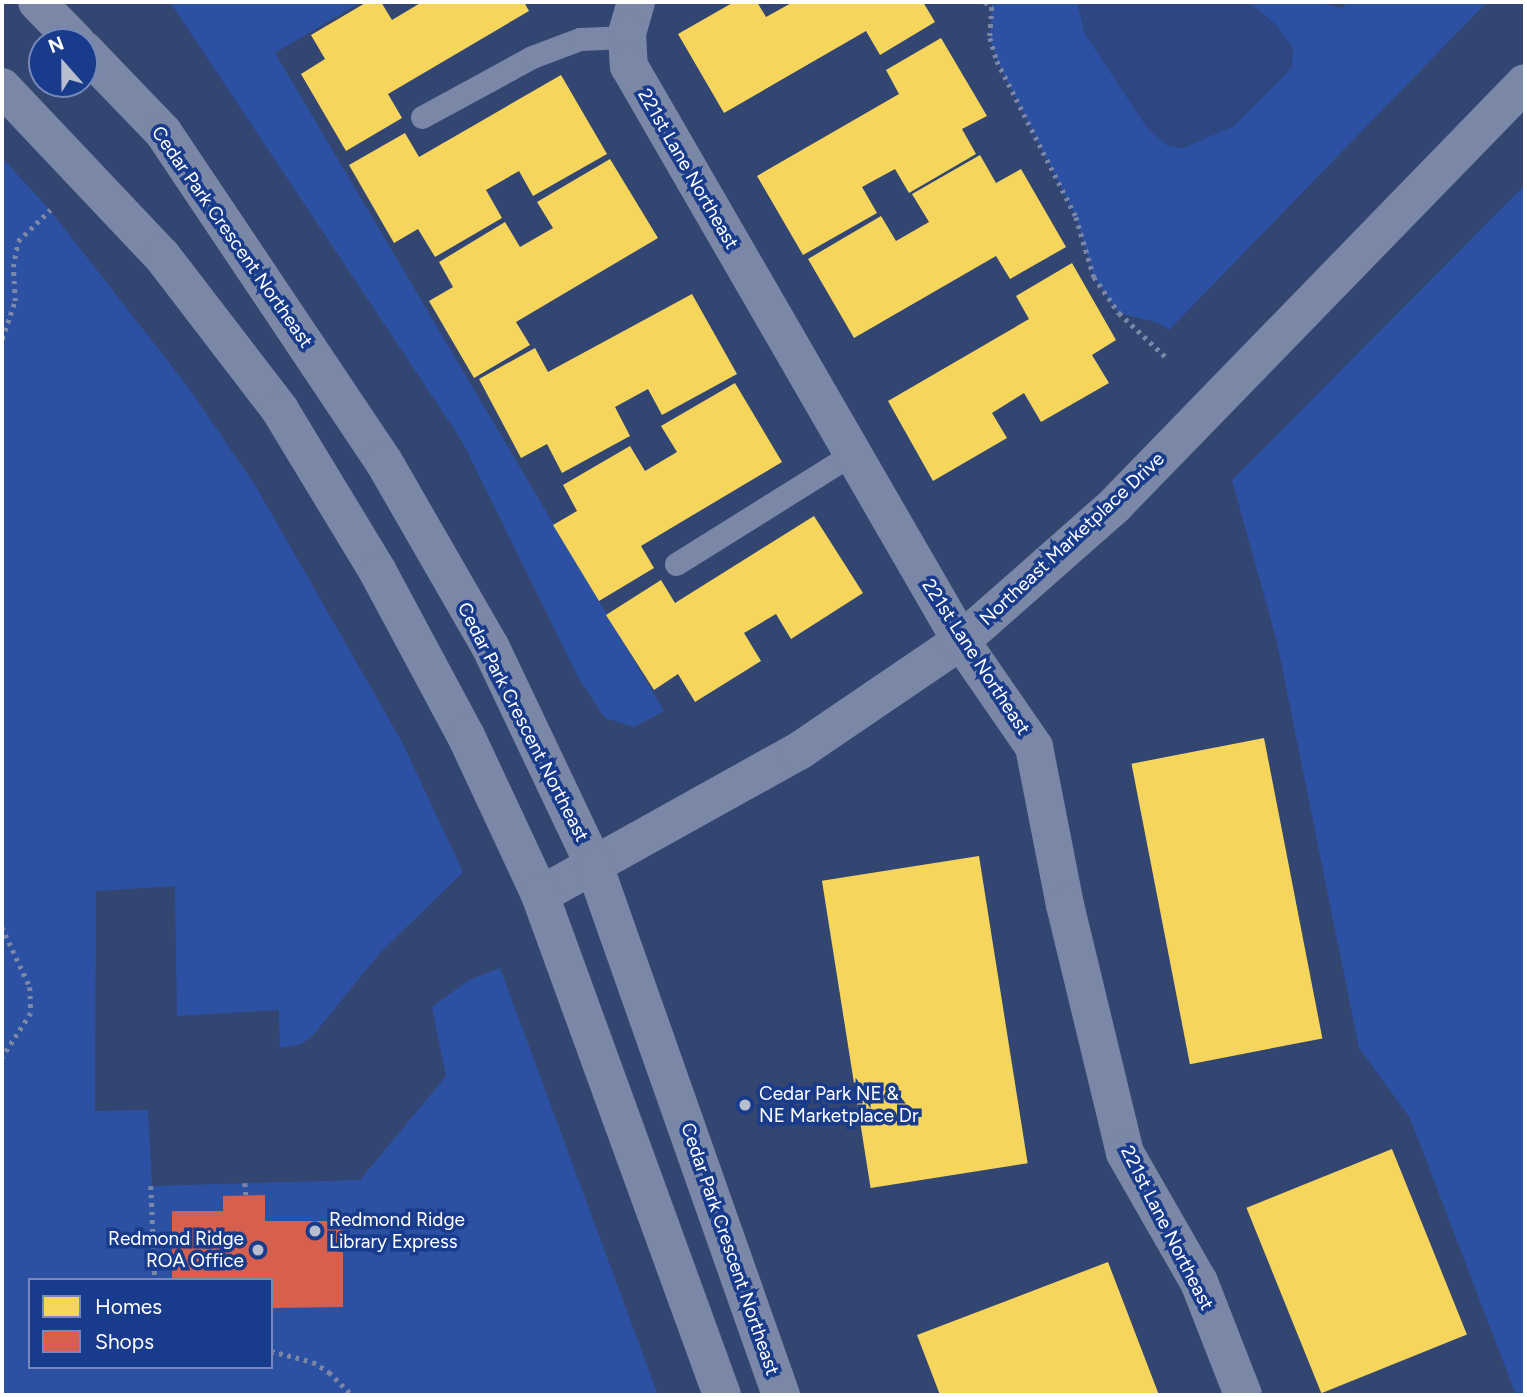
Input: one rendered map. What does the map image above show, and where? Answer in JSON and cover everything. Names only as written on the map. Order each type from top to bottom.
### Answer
[{"type":"street","points":[[37,2],[62,28]]},
{"type":"street","name":"221st Lane Northeast","points":[[631,19],[629,66],[659,122],[961,641],[1034,747],[1065,905],[1125,1153],[1199,1282],[1243,1395]]},
{"type":"street","name":"Cedar Park Crescent Northeast","points":[[98,65],[163,132],[383,462],[490,646],[594,865],[781,1395]]},
{"type":"street","name":"Northeast Marketplace Drive","points":[[540,895],[799,751],[961,641],[1115,505],[1525,83]]},
{"type":"street","points":[[2,87],[162,256],[280,410],[378,572],[466,736],[540,895],[722,1395]]},
{"type":"lane","points":[[422,117],[533,57],[631,19]]},
{"type":"lane","points":[[676,564],[852,454]]},
{"type":"path","points":[[985,2],[992,7],[990,38],[997,61],[1076,217],[1094,277],[1119,313],[1167,358]]},
{"type":"path","points":[[2,339],[15,301],[13,267],[18,242],[50,211]]},
{"type":"path","points":[[2,927],[30,988],[31,1013],[2,1058]]},
{"type":"path","points":[[245,1183],[246,1195]]},
{"type":"path","points":[[151,1186],[155,1278]]},
{"type":"path","points":[[273,1352],[313,1362],[329,1372],[352,1395]]},
{"type":"shaded area","points":[[170,2],[361,2],[275,53],[664,711],[634,727],[605,718],[579,679],[462,441]]},
{"type":"shaded area","points":[[992,2],[1077,2],[1085,34],[1148,129],[1168,146],[1277,26],[1249,2],[1320,2],[1341,8],[1350,2],[1487,2],[1169,330],[1159,323],[1119,313],[1094,277],[1076,217],[997,61],[990,38]]},
{"type":"shaded area","points":[[1077,2],[1249,2],[1277,26],[1293,48],[1292,68],[1234,126],[1184,148],[1168,146],[1148,129],[1085,34]]},
{"type":"shaded area","points":[[2,158],[50,210],[188,387],[255,485],[402,742],[463,872],[379,954],[314,1034],[302,1044],[280,1048],[279,1010],[177,1016],[175,886],[96,891],[95,1111],[148,1110],[152,1186],[360,1180],[446,1076],[432,1007],[469,980],[500,968],[658,1395],[2,1395]]},
{"type":"shaded area","points":[[1525,185],[1525,1395],[1516,1395],[1410,1118],[1359,1048],[1277,642],[1232,480]]},
{"type":"building: Homes","points":[[367,2],[381,2],[392,20],[422,2],[524,2],[529,11],[388,94],[402,118],[346,151],[301,74],[325,59],[311,35]]},
{"type":"building: Homes","points":[[734,2],[757,2],[766,17],[793,2],[923,2],[935,22],[880,55],[866,31],[724,113],[678,34]]},
{"type":"building: Homes","points":[[941,38],[987,116],[962,129],[976,154],[909,193],[895,169],[862,187],[877,213],[803,255],[757,176],[899,94],[886,70]]},
{"type":"building: Homes","points":[[561,75],[607,154],[533,196],[519,171],[486,190],[502,218],[435,257],[418,229],[394,243],[349,165],[405,133],[419,157]]},
{"type":"building: Homes","points":[[980,155],[996,183],[1021,169],[1066,247],[1010,279],[996,256],[854,338],[808,259],[881,216],[896,241],[929,222],[912,194]]},
{"type":"building: Homes","points":[[610,159],[658,238],[516,322],[530,345],[474,378],[429,301],[453,287],[439,262],[505,222],[520,247],[553,228],[537,202]]},
{"type":"building: Homes","points":[[1072,263],[1116,340],[1092,355],[1109,383],[1041,422],[1024,393],[992,413],[1007,438],[933,481],[888,401],[1029,319],[1016,296]]},
{"type":"building: Homes","points":[[692,294],[737,374],[662,415],[648,389],[615,407],[630,436],[562,473],[547,444],[521,458],[479,379],[535,348],[548,372]]},
{"type":"building: Homes","points":[[735,383],[782,462],[641,546],[654,568],[599,601],[553,525],[577,511],[563,485],[630,446],[645,471],[677,452],[661,426]]},
{"type":"building: Homes","points":[[814,516],[863,593],[791,639],[776,614],[744,633],[761,661],[695,702],[678,674],[654,690],[606,615],[661,580],[675,603]]},
{"type":"building: Homes","points":[[1264,738],[1322,1038],[1190,1064],[1131,764]]},
{"type":"building: Homes","points":[[979,856],[1028,1163],[871,1188],[822,881]]},
{"type":"building: Homes","points":[[1392,1149],[1467,1334],[1321,1393],[1246,1208]]},
{"type":"building: Homes","points":[[1108,1262],[1159,1395],[940,1395],[917,1335]]},
{"type":"building: Shops","name":"Redmond Ridge ROA Office","points":[[265,1195],[265,1221],[343,1221],[343,1307],[273,1308],[273,1278],[172,1278],[172,1211],[223,1211],[223,1196]]},
{"type":"place","name":"Cedar Park NE & NE Marketplace Dr","points":[[745,1105]]},
{"type":"place","name":"Redmond Ridge Library Express","points":[[315,1231]]},
{"type":"place","name":"Redmond Ridge ROA Office","points":[[258,1250]]}]
